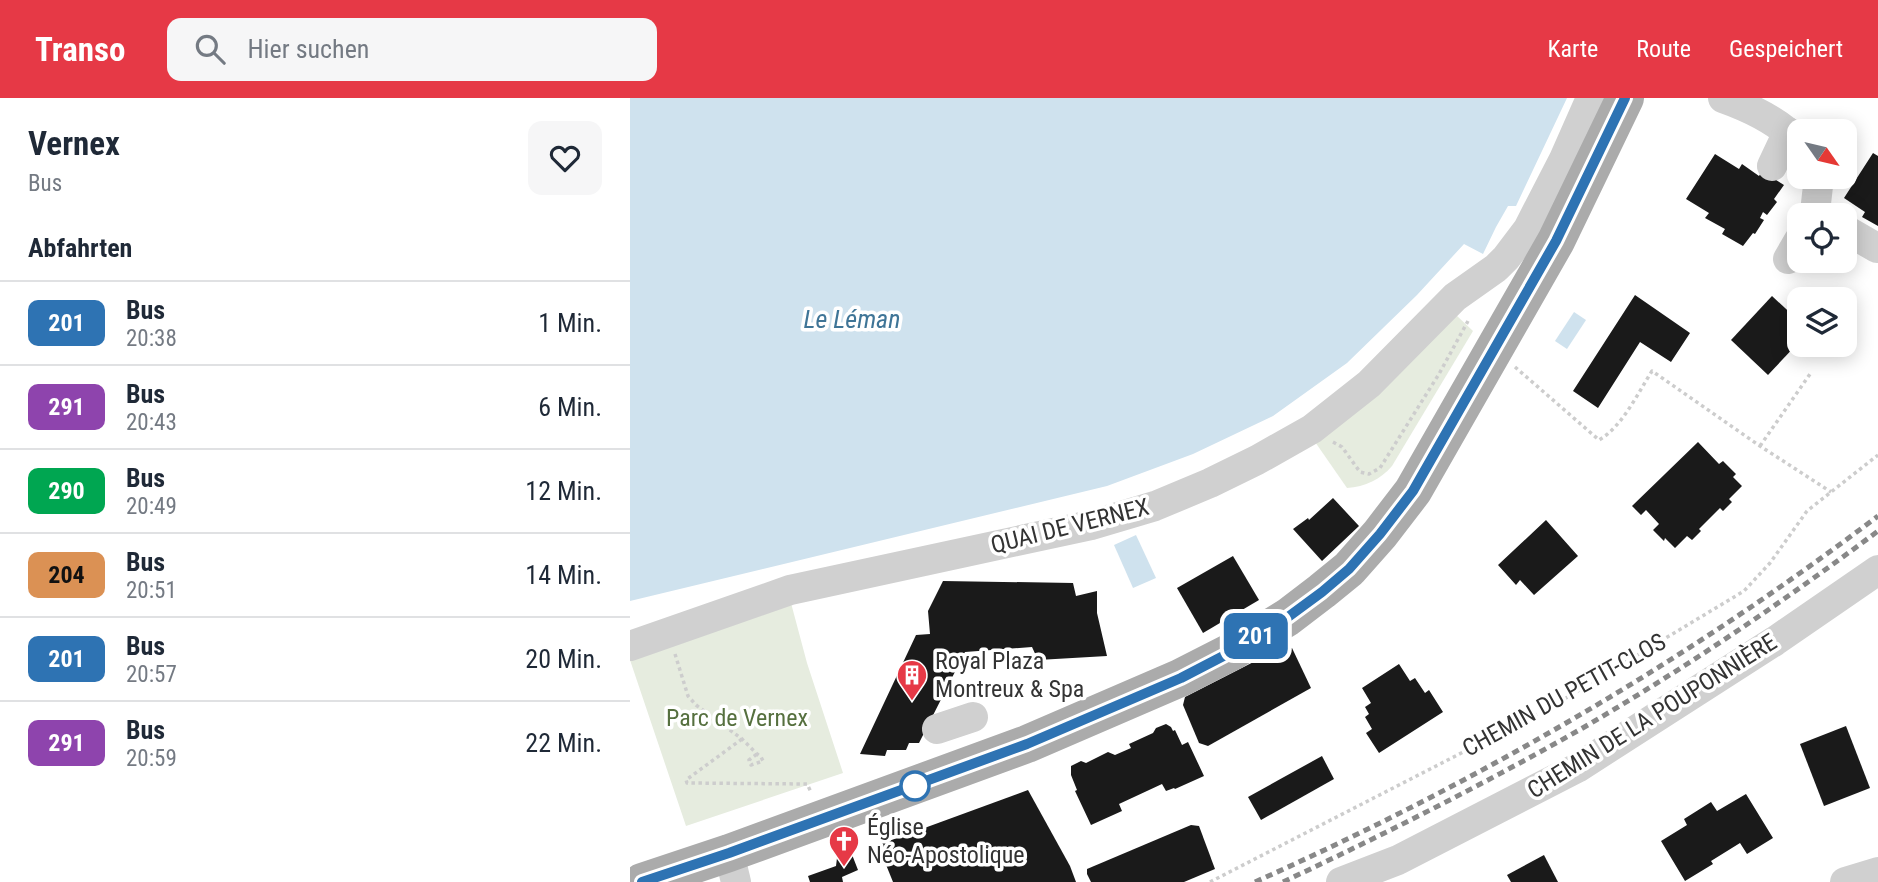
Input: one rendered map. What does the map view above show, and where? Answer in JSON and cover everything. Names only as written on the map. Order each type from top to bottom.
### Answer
[{"type":"main road","points":[[659,880],[732,868],[1181,678],[1233,651],[1288,617],[1349,569],[1413,491],[1556,241],[1625,98]]},
{"type":"street","name":"QUAI DE VERNEX","points":[[630,646],[790,590],[1091,525],[1155,506],[1257,460],[1312,429],[1464,305],[1506,258],[1528,229],[1564,159],[1591,98]]},
{"type":"street","points":[[1723,98],[1748,107],[1787,132]]},
{"type":"street","points":[[1772,166],[1787,146]]},
{"type":"street","points":[[1857,236],[1877,248]]},
{"type":"street","name":"CHEMIN DE LA POUPONNIÈRE","points":[[1341,882],[1398,860],[1577,768],[1775,641],[1878,570]]},
{"type":"street","points":[[936,729],[973,717]]},
{"type":"street","points":[[1845,882],[1878,872]]},
{"type":"path","points":[[1312,429],[1342,447],[1360,472],[1369,474],[1380,468],[1439,374],[1464,305]]},
{"type":"path","points":[[1522,372],[1599,440],[1608,435],[1619,421],[1653,371],[1830,492]]},
{"type":"path","points":[[1760,446],[1810,374]]},
{"type":"path","name":"CHEMIN DU PETIT-CLOS","points":[[1210,882],[1551,707],[1744,592],[1770,563],[1807,511],[1878,456]]},
{"type":"path","points":[[669,632],[688,696],[696,705],[742,738],[757,754]]},
{"type":"path","points":[[742,738],[686,780],[687,783],[807,784],[811,792]]},
{"type":"green space","points":[[1456,315],[1473,331],[1392,466],[1372,482],[1347,488],[1313,439]]},
{"type":"green space","name":"Parc de Vernex","points":[[791,603],[807,663],[843,773],[686,826],[630,660]]},
{"type":"water","name":"Le Léman","points":[[630,98],[1567,98],[1516,206],[1508,206],[1483,254],[1464,244],[1417,295],[1347,363],[1273,416],[1193,454],[1107,486],[630,601]]},
{"type":"water","points":[[1574,312],[1586,320],[1567,349],[1555,341]]},
{"type":"water","points":[[1136,535],[1156,578],[1133,588],[1114,545]]},
{"type":"building","points":[[1873,153],[1878,156],[1878,226],[1862,217],[1865,212],[1857,207],[1857,203],[1844,198],[1850,189],[1857,189],[1857,178]]},
{"type":"building","points":[[1715,154],[1739,169],[1742,164],[1759,176],[1762,171],[1784,185],[1774,199],[1777,202],[1767,215],[1763,212],[1760,218],[1764,220],[1743,246],[1722,234],[1725,229],[1705,218],[1709,213],[1686,199]]},
{"type":"building","points":[[1635,295],[1690,333],[1671,362],[1640,342],[1598,408],[1573,391]]},
{"type":"building","points":[[1772,296],[1787,310],[1787,355],[1768,375],[1731,340]]},
{"type":"building","points":[[1698,442],[1719,464],[1723,461],[1736,474],[1733,477],[1742,486],[1729,499],[1732,502],[1723,511],[1720,508],[1692,540],[1687,536],[1675,548],[1653,530],[1659,524],[1646,510],[1641,515],[1632,506]]},
{"type":"building","points":[[1333,498],[1359,526],[1322,561],[1293,529],[1308,518],[1309,520]]},
{"type":"building","points":[[1546,520],[1578,556],[1534,595],[1520,580],[1516,585],[1498,565]]},
{"type":"building","points":[[1233,556],[1259,600],[1203,633],[1177,588]]},
{"type":"building","name":"Royal Plaza Montreux & Spa","points":[[943,581],[1073,583],[1076,596],[1097,591],[1097,613],[1107,656],[1038,660],[1032,647],[965,652],[919,743],[909,743],[906,750],[887,750],[885,756],[860,754],[916,635],[930,634],[928,611]]},
{"type":"building","points":[[1283,647],[1292,648],[1311,688],[1208,746],[1199,743],[1183,705],[1185,697]]},
{"type":"building","points":[[1399,664],[1410,681],[1415,678],[1425,693],[1429,690],[1443,712],[1379,753],[1366,733],[1372,729],[1365,717],[1369,714],[1365,707],[1371,703],[1362,688]]},
{"type":"building","points":[[1166,724],[1175,730],[1182,745],[1188,742],[1204,776],[1166,791],[1162,784],[1119,804],[1122,811],[1091,825],[1075,791],[1077,790],[1071,775],[1071,766],[1081,761],[1086,763],[1108,752],[1115,755],[1131,748],[1129,744]]},
{"type":"building","points":[[1846,726],[1870,788],[1824,806],[1800,744]]},
{"type":"building","points":[[1322,756],[1334,779],[1261,820],[1248,797]]},
{"type":"building","points":[[1028,790],[1076,882],[893,882],[878,845]]},
{"type":"building","points":[[1746,794],[1773,838],[1747,854],[1740,843],[1685,881],[1661,841],[1687,825],[1684,819],[1711,802],[1717,811]]},
{"type":"building","points":[[1191,825],[1199,826],[1215,869],[1184,882],[1091,882],[1087,869]]},
{"type":"building","name":"Église Néo-Apostolique","points":[[851,852],[858,870],[842,877],[843,882],[810,882],[808,876],[836,866],[837,858]]},
{"type":"building","points":[[1544,855],[1558,882],[1511,882],[1507,875]]},
{"type":"railway","points":[[1255,882],[1418,804],[1577,717],[1730,621],[1878,516]]},
{"type":"railway","points":[[1283,882],[1434,808],[1581,729],[1732,634],[1878,531]]},
{"type":"bus line","name":"201","points":[[642,882],[1027,744],[1181,678],[1233,651],[1322,592],[1349,569],[1413,491],[1556,241],[1625,98]]},
{"type":"place","name":"Royal Plaza Montreux & Spa","points":[[912,702]]},
{"type":"place","name":"Église Néo-Apostolique","points":[[844,868]]}]
